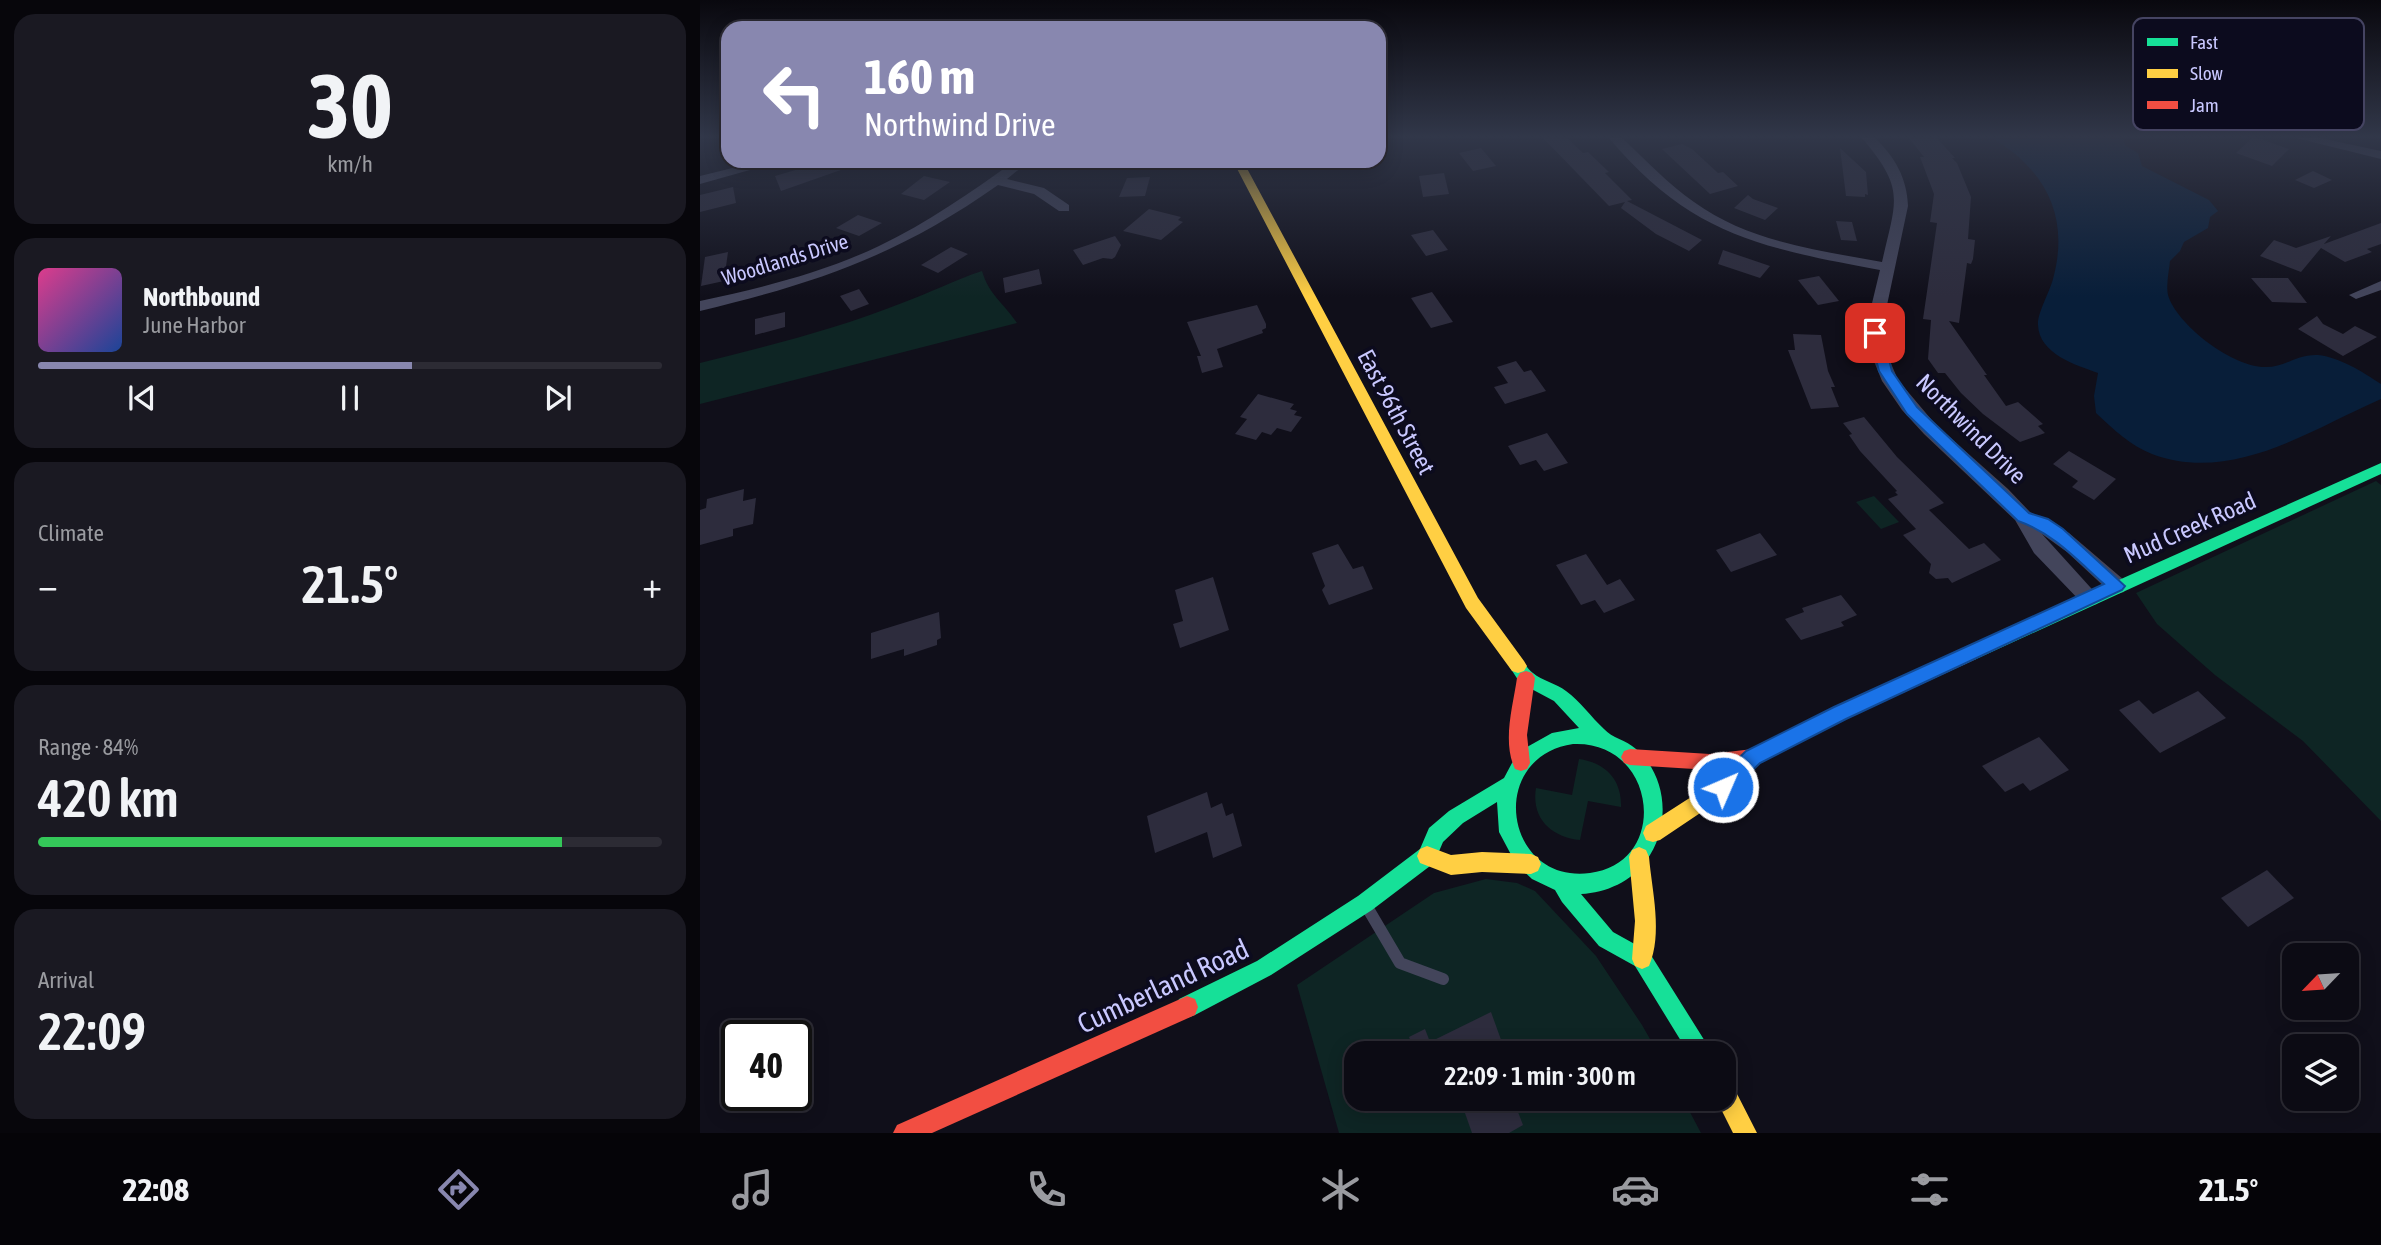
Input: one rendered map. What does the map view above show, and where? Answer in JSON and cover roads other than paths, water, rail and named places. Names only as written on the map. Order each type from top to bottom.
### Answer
[{"type":"main road","name":"East 96th Street","points":[[1254,191],[1455,572],[1492,633],[1526,678],[1560,696],[1604,742]]},
{"type":"main road","name":"Mud Creek Road","points":[[1653,833],[1723,787],[1753,757],[1840,713],[2381,468]]},
{"type":"main road","points":[[1521,763],[1518,735],[1526,678]]},
{"type":"main road","points":[[1578,737],[1604,742],[1630,757],[1650,783],[1657,817],[1653,833],[1639,857],[1620,873],[1595,882],[1560,879],[1531,864],[1512,841],[1504,813],[1508,785],[1521,763],[1553,741],[1578,737]]},
{"type":"main road","name":"Mud Creek Road","points":[[1630,757],[1710,762],[1753,757]]},
{"type":"main road","name":"Cumberland Road","points":[[905,1133],[1206,999],[1315,938],[1427,856],[1436,835],[1456,817],[1508,785]]},
{"type":"main road","points":[[1427,856],[1451,865],[1482,862],[1531,864]]},
{"type":"main road","points":[[1639,857],[1645,921],[1642,959]]},
{"type":"main road","points":[[1560,879],[1569,895],[1606,939],[1642,959],[1694,1041]]},
{"type":"main road","points":[[1734,1111],[1745,1133]]},
{"type":"street","name":"Woodlands Drive","points":[[700,306],[800,281],[876,253],[928,226],[980,191]]},
{"type":"street","points":[[1039,191],[1064,208]]},
{"type":"street","points":[[1672,191],[1723,226],[1790,248],[1887,267]]},
{"type":"street","name":"Northwind Drive","points":[[1901,191],[1901,206],[1875,333],[1880,358],[1889,379],[1912,410],[2024,517],[2043,550],[2090,598]]},
{"type":"street","points":[[2356,295],[2381,285]]},
{"type":"street","name":"Northwind Drive","points":[[2024,517],[2042,523],[2057,533],[2117,586]]},
{"type":"lane","points":[[1365,903],[1400,963],[1443,979]]},
{"type":"water","points":[[2046,191],[2191,191],[2209,200],[2218,211],[2210,217],[2208,228],[2184,242],[2180,251],[2170,261],[2168,294],[2184,321],[2210,344],[2253,366],[2279,365],[2311,355],[2326,356],[2342,362],[2381,384],[2381,399],[2298,438],[2241,458],[2182,462],[2144,451],[2096,413],[2094,396],[2098,373],[2060,357],[2045,344],[2040,335],[2038,320],[2053,279],[2057,256],[2058,235]]}]
